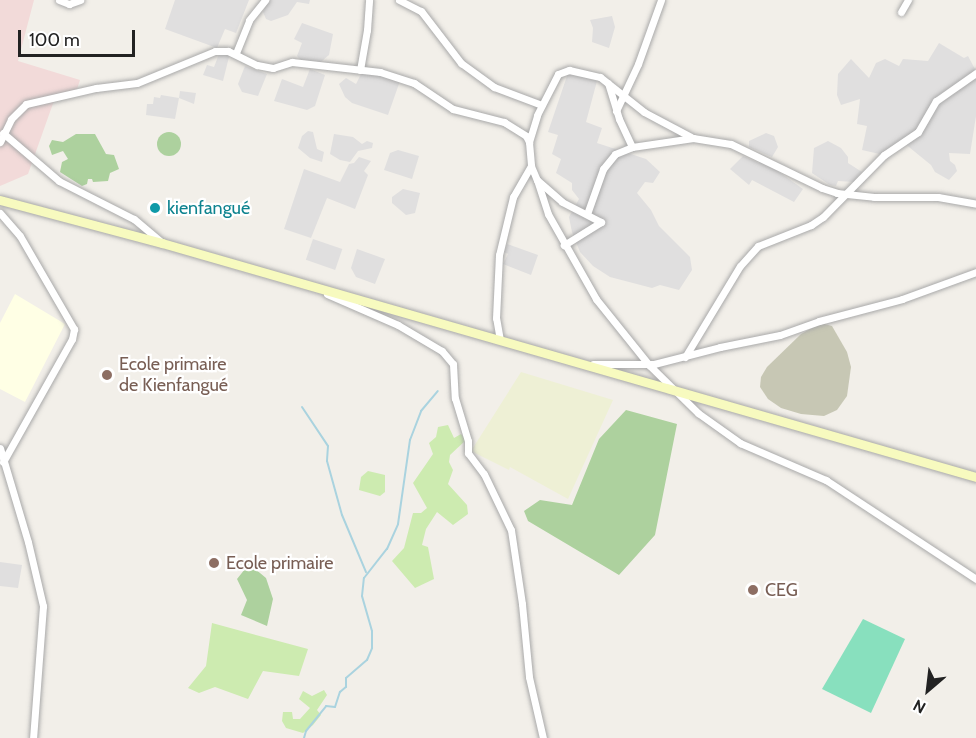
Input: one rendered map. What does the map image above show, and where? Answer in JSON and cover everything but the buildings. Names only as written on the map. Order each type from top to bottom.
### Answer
[{"type":"main road","points":[[2,202],[162,243],[976,477]]},
{"type":"street","points":[[59,0],[69,4],[80,0]]},
{"type":"street","points":[[236,53],[249,20],[265,0]]},
{"type":"street","points":[[360,70],[367,30],[369,0]]},
{"type":"street","points":[[399,0],[421,11],[460,63],[494,87],[542,105]]},
{"type":"street","points":[[616,111],[661,0]]},
{"type":"street","points":[[901,12],[908,0]]},
{"type":"street","points":[[0,142],[11,119],[27,104],[96,88],[137,83],[215,51],[236,53],[246,61],[273,68],[292,62],[360,70],[406,79],[453,109],[504,122],[517,129],[529,142]]},
{"type":"street","points":[[693,138],[657,120],[610,84],[581,71],[564,71],[558,74],[542,105],[529,142],[531,166],[543,201],[564,245],[596,299],[649,365],[698,414],[740,443],[826,480],[903,533],[976,579]]},
{"type":"street","points":[[685,357],[740,266],[754,250],[764,242],[811,225],[847,194],[884,155],[918,132],[936,101],[976,73]]},
{"type":"street","points":[[610,84],[630,79]]},
{"type":"street","points":[[610,84],[616,111],[633,147]]},
{"type":"street","points":[[3,134],[59,180],[134,219],[162,243]]},
{"type":"street","points":[[587,214],[607,163],[615,154],[633,147],[693,138],[731,144],[822,188],[847,194],[938,197],[976,204]]},
{"type":"street","points":[[500,339],[496,318],[499,255],[513,197],[531,166]]},
{"type":"street","points":[[537,180],[562,202],[601,222],[564,245]]},
{"type":"street","points":[[0,213],[20,236],[74,329],[72,339],[3,462]]},
{"type":"street","points":[[580,363],[649,365],[685,357],[720,347],[789,333],[819,321],[902,299],[976,272]]},
{"type":"street","points":[[314,288],[398,325],[442,351],[453,364],[455,398],[468,441],[468,453],[484,474],[511,530],[522,604],[529,677],[543,738]]},
{"type":"street","points":[[0,448],[28,542],[43,606],[33,738]]},
{"type":"shaded area","points":[[0,0],[34,0],[18,61],[80,80],[76,92],[56,95],[28,174],[0,186]]},
{"type":"shaded area","points":[[175,0],[249,0],[236,33],[225,29],[217,48],[165,29]]},
{"type":"shaded area","points":[[268,0],[310,0],[309,4],[297,2],[288,15],[271,21],[266,19],[263,12]]},
{"type":"shaded area","points":[[612,16],[615,27],[609,48],[592,42],[593,28],[590,20]]},
{"type":"shaded area","points":[[302,23],[333,34],[329,55],[317,65],[304,64],[297,56],[302,43],[294,39]]},
{"type":"shaded area","points":[[939,43],[964,58],[968,56],[976,71],[976,116],[970,154],[949,153],[950,161],[955,165],[957,171],[949,180],[935,172],[931,165],[904,143],[884,155],[862,150],[867,126],[857,124],[860,99],[841,105],[837,95],[838,74],[851,59],[869,78],[876,63],[885,59],[899,66],[903,59],[928,61]]},
{"type":"shaded area","points":[[226,51],[230,53],[223,81],[203,75],[207,65],[214,67],[219,54],[223,55]]},
{"type":"shaded area","points":[[245,66],[267,74],[258,96],[242,92],[238,84]]},
{"type":"shaded area","points":[[310,69],[325,75],[315,106],[307,110],[274,101],[282,79],[303,87]]},
{"type":"shaded area","points":[[363,70],[400,81],[388,115],[352,103],[345,97],[339,84],[346,78],[356,84]]},
{"type":"shaded area","points":[[568,73],[597,81],[586,122],[602,128],[597,143],[646,159],[660,172],[653,183],[645,182],[637,193],[651,210],[659,226],[690,257],[692,270],[679,290],[660,285],[652,288],[610,277],[593,266],[580,252],[569,217],[579,199],[572,190],[572,183],[556,173],[561,159],[552,154],[558,135],[548,132]]},
{"type":"shaded area","points":[[180,91],[196,93],[194,104],[179,98]]},
{"type":"shaded area","points":[[161,95],[179,98],[175,119],[146,115],[147,104],[153,104],[154,97],[160,98]]},
{"type":"shaded area","points":[[308,131],[313,132],[317,149],[324,152],[322,162],[310,158],[298,148],[302,136]]},
{"type":"shaded area","points":[[766,133],[774,136],[778,147],[772,157],[749,147],[749,141]]},
{"type":"shaded area","points":[[334,134],[353,137],[362,144],[367,141],[373,143],[372,148],[358,151],[350,162],[340,160],[330,154]]},
{"type":"shaded area","points":[[828,141],[841,148],[848,157],[848,163],[862,172],[854,182],[838,181],[836,186],[830,185],[812,173],[814,148]]},
{"type":"shaded area","points":[[398,150],[419,156],[412,179],[384,170],[390,153]]},
{"type":"shaded area","points":[[743,156],[759,163],[762,160],[803,189],[794,202],[752,180],[749,185],[730,169]]},
{"type":"shaded area","points":[[359,157],[371,161],[364,171],[368,175],[355,209],[327,198],[311,238],[284,229],[304,169],[340,182],[349,164],[354,163]]},
{"type":"shaded area","points":[[403,189],[420,193],[415,213],[406,215],[392,203],[392,197]]},
{"type":"shaded area","points":[[313,239],[342,249],[335,270],[306,260]]},
{"type":"shaded area","points":[[507,244],[538,255],[531,275],[503,264],[508,254],[504,252]]},
{"type":"shaded area","points":[[357,249],[385,259],[375,284],[356,277],[351,268]]},
{"type":"shaded area","points":[[15,294],[65,324],[25,402],[0,389],[0,323]]},
{"type":"shaded area","points":[[821,323],[832,326],[847,352],[851,367],[847,396],[837,410],[824,416],[801,414],[781,408],[768,399],[760,387],[761,377],[767,367],[801,334]]},
{"type":"shaded area","points":[[521,372],[613,400],[568,499],[510,467],[509,470],[471,451]]},
{"type":"shaded area","points":[[0,562],[22,565],[18,588],[0,586]]},
{"type":"green space","points":[[169,132],[178,135],[181,144],[178,153],[169,156],[160,153],[157,144],[160,135]]},
{"type":"green space","points":[[76,134],[95,134],[106,154],[114,155],[119,169],[110,173],[108,181],[93,182],[92,179],[88,179],[87,184],[82,186],[60,172],[62,162],[68,159],[63,151],[52,155],[49,146],[52,140],[63,142]]},
{"type":"green space","points":[[626,410],[677,424],[655,535],[619,575],[528,521],[524,511],[540,500],[572,505],[599,439]]},
{"type":"green space","points":[[448,425],[454,438],[461,434],[466,440],[450,455],[449,462],[453,470],[448,484],[467,505],[468,514],[453,525],[437,512],[426,529],[422,545],[428,547],[434,579],[415,588],[392,561],[404,548],[413,513],[421,513],[427,508],[413,483],[433,454],[429,443],[436,437],[438,427]]},
{"type":"green space","points":[[368,471],[385,475],[385,492],[380,496],[359,490],[361,477]]},
{"type":"green space","points":[[249,564],[266,578],[273,599],[267,626],[241,615],[247,600],[237,579]]},
{"type":"green space","points":[[863,619],[905,639],[871,713],[822,689]]},
{"type":"green space","points":[[212,623],[308,649],[299,676],[263,671],[248,699],[215,687],[199,693],[188,688],[206,666]]},
{"type":"green space","points":[[324,690],[327,695],[317,710],[321,715],[313,725],[303,733],[286,728],[282,721],[283,712],[292,712],[293,719],[300,719],[310,708],[299,699],[303,691],[312,696]]},
{"type":"waterway","points":[[304,738],[306,731],[326,706],[335,707],[340,692],[346,687],[346,678],[367,660],[372,648],[372,631],[362,596],[364,578],[387,549],[398,524],[410,440],[421,411],[438,391]]},
{"type":"waterway","points":[[302,407],[328,446],[327,461],[342,515],[366,572]]},
{"type":"place","name":"kienfangué","points":[[155,208]]},
{"type":"place","name":"Ecole primaire de Kienfangué","points":[[107,375]]},
{"type":"place","name":"Ecole primaire","points":[[214,563]]},
{"type":"place","name":"CEG","points":[[753,590]]}]
